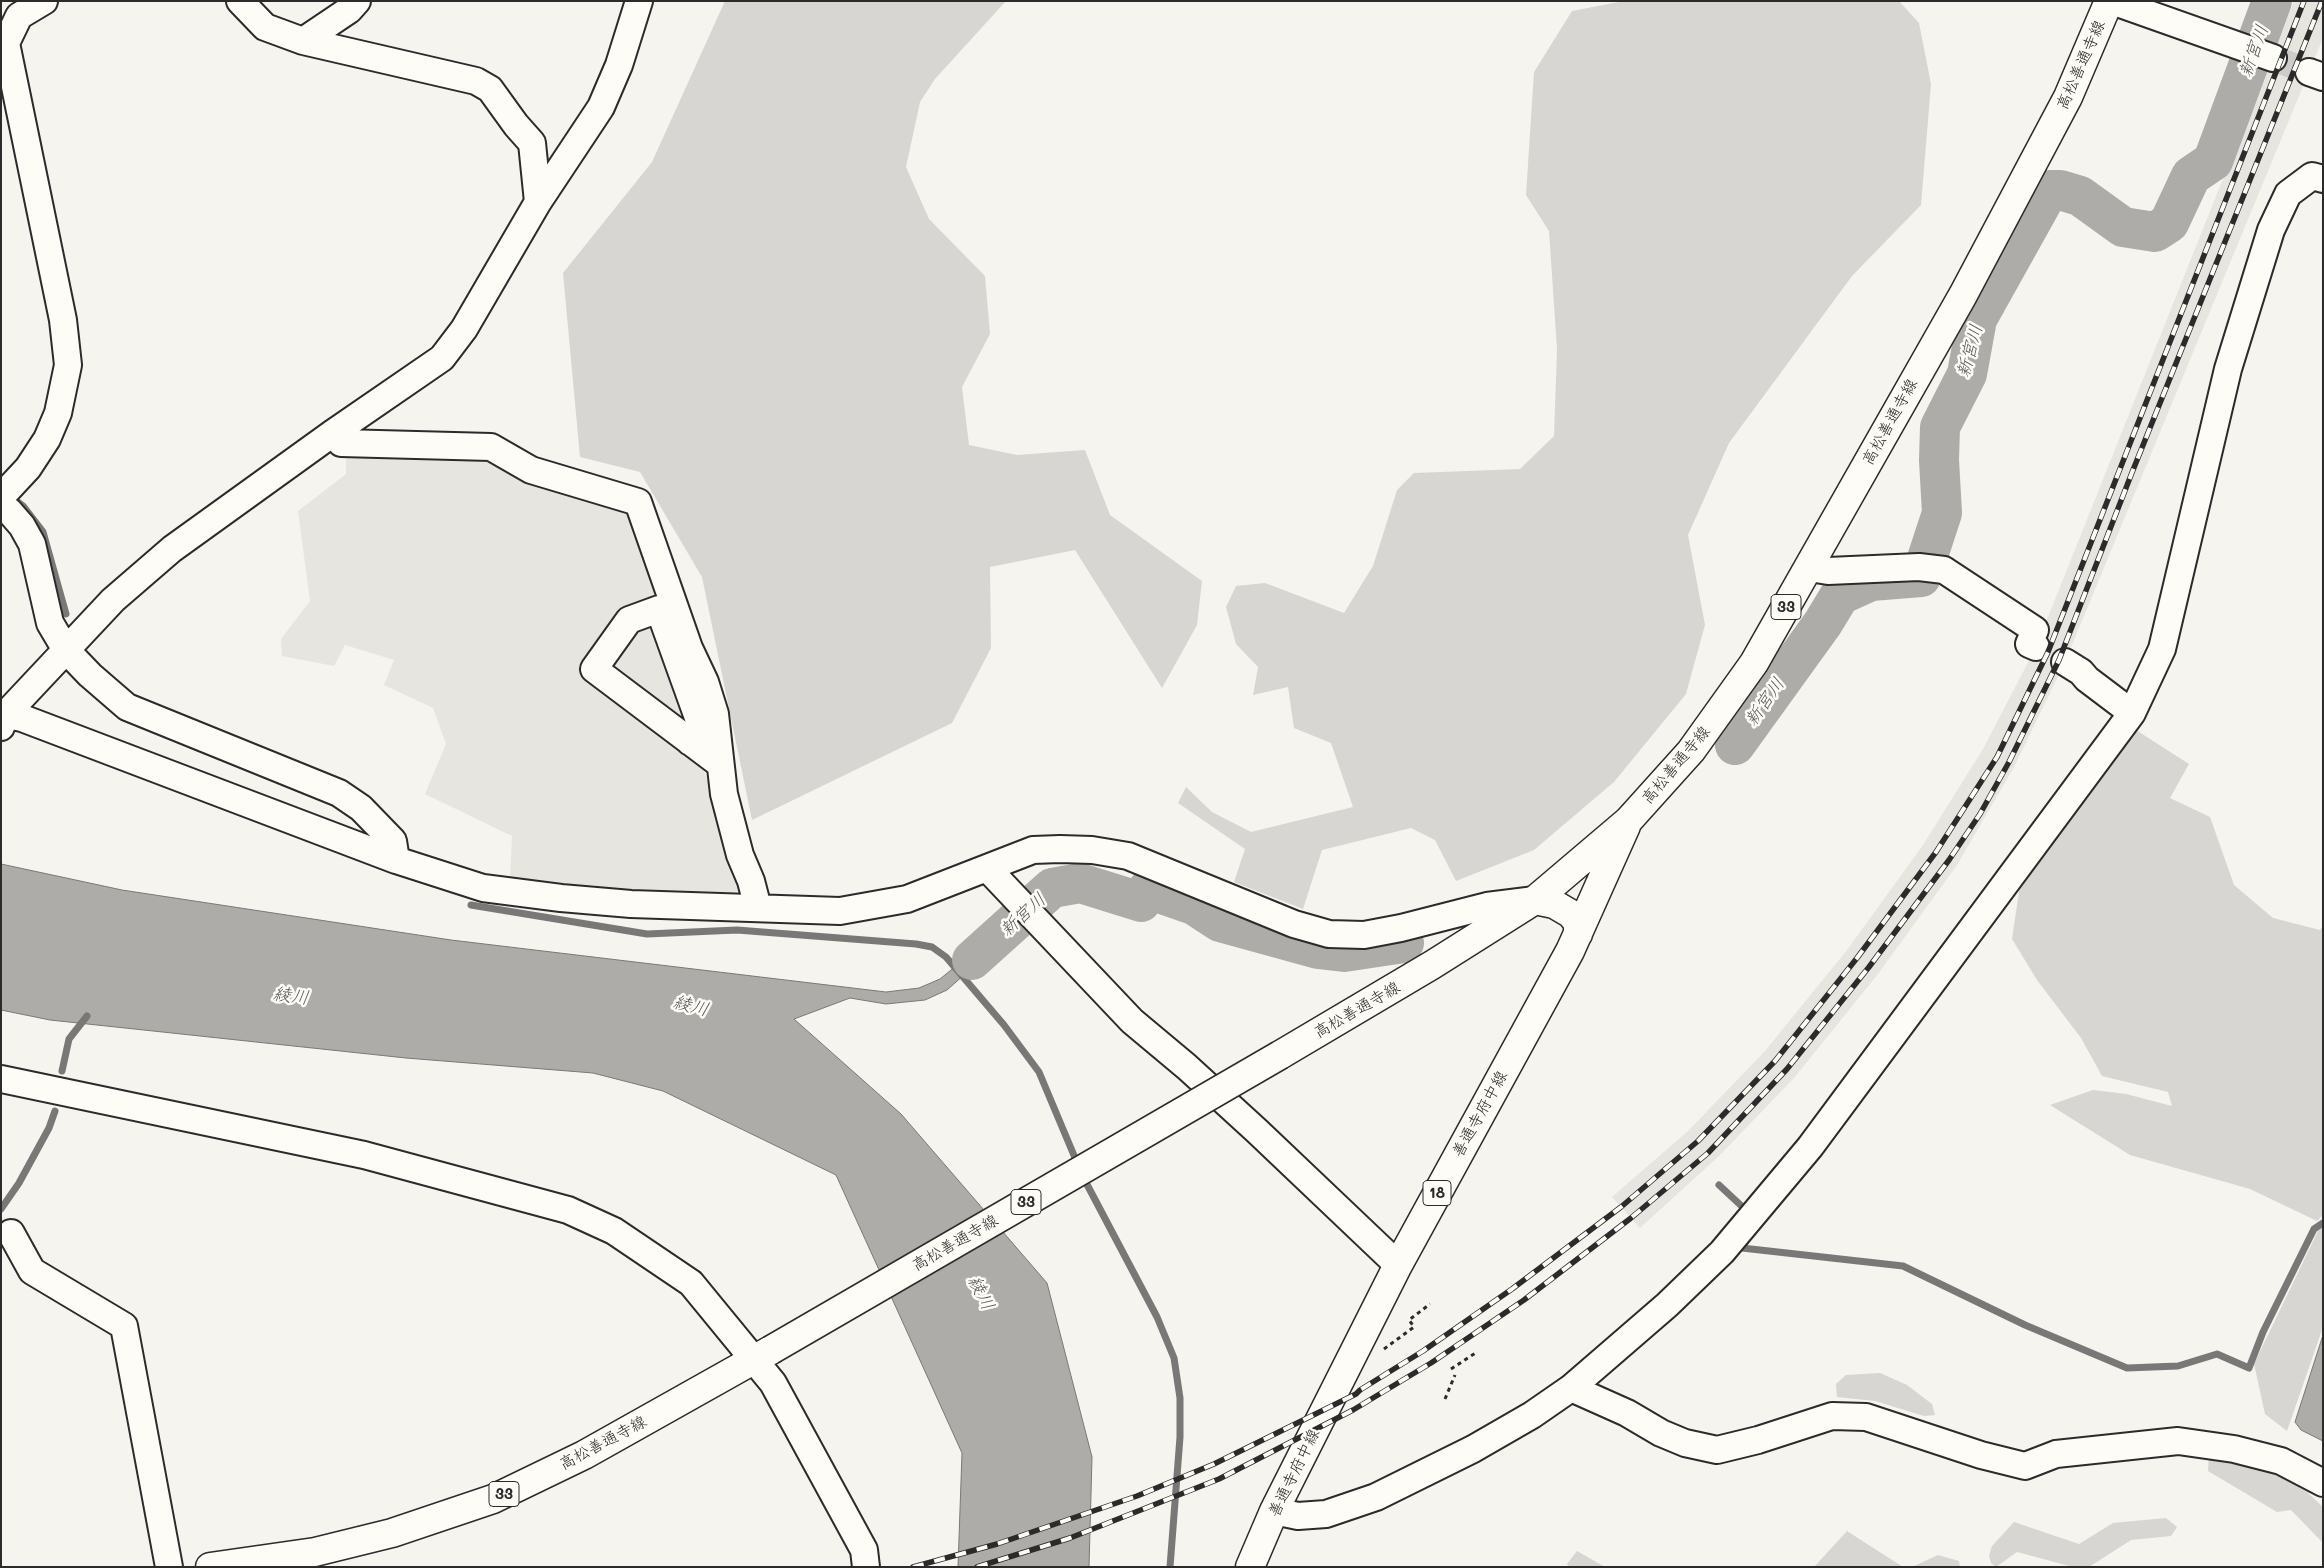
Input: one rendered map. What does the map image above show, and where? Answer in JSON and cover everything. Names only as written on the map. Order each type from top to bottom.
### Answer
[{"type":"main road","name":"高松善通寺線","points":[[210,1567],[315,1552],[392,1533],[493,1500],[584,1455],[762,1355],[1280,1055],[1417,974],[1535,900],[1628,821],[1691,751],[1754,663],[1962,295],[2068,98],[2111,1]]},
{"type":"main road","name":"善通寺府中線","points":[[1250,1567],[1274,1511],[1398,1265],[1578,934],[1628,821]]},
{"type":"main road","points":[[1535,900],[1554,904],[1571,914],[1578,923],[1578,934]]},
{"type":"street","points":[[44,1],[19,16],[6,43],[63,320],[68,365],[58,413],[47,439],[28,468],[3,497],[9,511],[22,526],[32,544],[50,623],[66,650],[90,675],[127,707],[339,793],[361,808],[393,841],[396,860]]},
{"type":"street","points":[[240,1],[266,27],[303,41],[476,81],[490,89],[516,125],[532,143],[538,202]]},
{"type":"street","points":[[303,41],[349,10],[357,1]]},
{"type":"street","points":[[2,718],[113,600],[172,549],[333,433],[442,358],[464,329],[538,202],[601,107],[619,65],[639,1]]},
{"type":"street","points":[[2111,1],[2259,53]]},
{"type":"street","points":[[1274,1511],[1298,1516],[1326,1514],[1376,1497],[1473,1449],[1532,1415],[1570,1388],[1667,1305],[1722,1252],[1810,1147],[2132,713],[2162,649],[2228,369],[2271,230],[2288,194],[2312,176],[2323,179]]},
{"type":"street","points":[[333,433],[341,443],[491,447],[531,470],[638,502],[689,648],[705,682],[715,714],[726,803],[740,855],[751,881],[758,908]]},
{"type":"street","points":[[1809,568],[1828,571],[1924,568],[1944,570],[2035,630],[2029,644],[2036,647]]},
{"type":"street","points":[[690,742],[701,726],[659,609],[629,620],[594,669],[690,742],[720,764]]},
{"type":"street","points":[[2065,662],[2081,672],[2087,679],[2132,713]]},
{"type":"street","points":[[2,718],[22,718],[396,860],[483,888],[560,898],[623,904],[840,911],[907,899],[1033,850],[1092,850],[1128,856],[1258,910],[1329,934],[1364,935],[1402,928],[1487,906],[1535,900]]},
{"type":"street","points":[[987,868],[1132,1021],[1187,1067],[1257,1131],[1398,1265]]},
{"type":"street","points":[[1,1079],[364,1155],[568,1210],[614,1230],[691,1282],[762,1355],[773,1384],[864,1550],[866,1567]]},
{"type":"street","points":[[10,1233],[32,1271],[124,1326],[169,1567]]},
{"type":"street","points":[[1570,1388],[1627,1414],[1660,1433],[1685,1443],[1717,1450],[1758,1440],[1832,1416],[1866,1417],[1980,1455],[2025,1466],[2056,1454],[2178,1441],[2234,1449],[2281,1462],[2323,1483]]},
{"type":"path","points":[[1380,1352],[1414,1327],[1409,1320],[1430,1304]]},
{"type":"path","points":[[1452,1368],[1477,1352]]},
{"type":"path","points":[[1445,1399],[1455,1374]]},
{"type":"shaded area","points":[[725,1],[1006,1],[935,79],[920,102],[906,167],[929,219],[985,276],[990,334],[962,387],[969,445],[1017,455],[1085,450],[1110,515],[1202,581],[1197,625],[1162,688],[1075,550],[990,567],[991,648],[952,723],[752,820],[702,577],[640,472],[580,457],[563,273],[652,162]]},
{"type":"shaded area","points":[[1624,1],[1899,1],[1919,23],[1931,84],[1921,205],[1852,276],[1729,443],[1688,535],[1705,625],[1686,694],[1614,782],[1534,850],[1456,881],[1435,840],[1411,828],[1322,850],[1303,909],[1234,882],[1245,849],[1178,803],[1186,787],[1212,812],[1251,832],[1353,807],[1331,743],[1294,728],[1288,687],[1253,695],[1258,667],[1236,644],[1226,607],[1236,586],[1265,583],[1344,613],[1373,566],[1397,490],[1414,473],[1520,469],[1554,436],[1557,349],[1549,231],[1526,195],[1534,72],[1572,11]]},
{"type":"shaded area","points":[[2294,1],[2323,1],[2323,38],[2065,662],[2014,767],[1957,865],[1878,974],[1794,1078],[1719,1156],[1640,1228],[1612,1197],[1688,1131],[1765,1051],[1847,950],[1923,845],[1983,749],[2036,647]]},
{"type":"shaded area","points":[[346,450],[491,456],[634,511],[700,762],[717,802],[741,892],[634,895],[510,880],[512,836],[425,794],[446,744],[433,708],[384,685],[394,660],[345,645],[334,666],[282,656],[281,639],[310,601],[298,511],[346,474]]},
{"type":"shaded area","points":[[2136,730],[2189,764],[2170,798],[2210,817],[2234,885],[2273,918],[2320,930],[2323,926],[2323,1215],[2317,1221],[2250,1189],[2130,1155],[2050,1105],[2093,1090],[2126,1094],[2172,1106],[2168,1092],[2102,1076],[2081,1038],[2037,980],[2012,939],[2020,885]]},
{"type":"shaded area","points":[[2323,1227],[2323,1327],[2287,1431],[2265,1414],[2254,1364],[2318,1231]]},
{"type":"shaded area","points":[[1880,1373],[1907,1385],[1932,1404],[1935,1415],[1924,1416],[1875,1401],[1837,1397],[1836,1384],[1846,1375]]},
{"type":"shaded area","points":[[2209,1453],[2272,1471],[2307,1492],[2323,1507],[2323,1543],[2291,1510],[2277,1512],[2208,1471]]},
{"type":"shaded area","points":[[2166,1518],[2177,1527],[2171,1536],[2131,1540],[2089,1567],[2073,1567],[2017,1552],[1996,1567],[1991,1563],[1989,1556],[1992,1546],[2014,1522],[2079,1544],[2113,1523]]},
{"type":"shaded area","points":[[1847,1531],[1903,1567],[1814,1567]]},
{"type":"shaded area","points":[[1577,1551],[1605,1567],[1569,1567],[1567,1564]]},
{"type":"shaded area","points":[[1938,1555],[1959,1561],[1960,1567],[1912,1567]]},
{"type":"water","name":"綾川","points":[[1,864],[122,890],[451,940],[886,992],[919,988],[940,979],[1011,921],[1017,928],[947,990],[925,1000],[886,1004],[850,998],[794,1019],[901,1114],[1047,1283],[1092,1457],[1089,1567],[958,1567],[962,1453],[836,1175],[663,1091],[593,1073],[406,1058],[50,1020],[1,1010]]},
{"type":"water","points":[[2323,1335],[2323,1441],[2301,1430],[2295,1422]]},
{"type":"waterway","name":"新宮川","points":[[1735,745],[1823,623],[1840,595],[1871,581],[1921,577],[1942,513],[1939,460],[1940,427],[1967,374],[1977,319],[2049,190],[2060,190],[2080,196],[2123,227],[2155,232],[2169,223],[2191,176],[2213,161],[2272,1]]},
{"type":"waterway","points":[[14,499],[23,506],[43,532],[66,614]]},
{"type":"waterway","name":"新宮川","points":[[972,960],[1052,888],[1080,883],[1141,902],[1148,889],[1194,905],[1220,922],[1318,949],[1344,952],[1404,943]]},
{"type":"waterway","points":[[471,905],[647,934],[737,930],[916,944],[932,947],[946,957],[1004,1025],[1039,1072],[1078,1165]]},
{"type":"waterway","points":[[62,1071],[69,1039],[87,1016]]},
{"type":"waterway","points":[[1,1209],[19,1183],[49,1128],[55,1111]]},
{"type":"waterway","points":[[1082,1175],[1157,1317],[1174,1358],[1180,1398],[1180,1437],[1170,1567]]},
{"type":"waterway","points":[[1719,1185],[1748,1212]]},
{"type":"waterway","points":[[1746,1241],[1742,1248],[1903,1266],[2025,1325],[2127,1368],[2178,1366],[2217,1354],[2249,1368],[2263,1332],[2314,1229],[2323,1223]]},
{"type":"tunnel","points":[[2273,58],[2309,72]]},
{"type":"railway","points":[[913,1567],[997,1544],[1137,1496],[1214,1464],[1356,1394],[1423,1351],[1512,1289],[1621,1207],[1698,1141],[1775,1061],[1857,958],[1936,852],[1997,757],[2048,652],[2304,1]]},
{"type":"railway","points":[[977,1567],[1070,1538],[1219,1479],[1353,1410],[1431,1363],[1524,1300],[1631,1218],[1708,1153],[1787,1069],[1869,967],[1949,860],[1980,814],[2009,762],[2059,660],[2133,470],[2322,1]]}]
